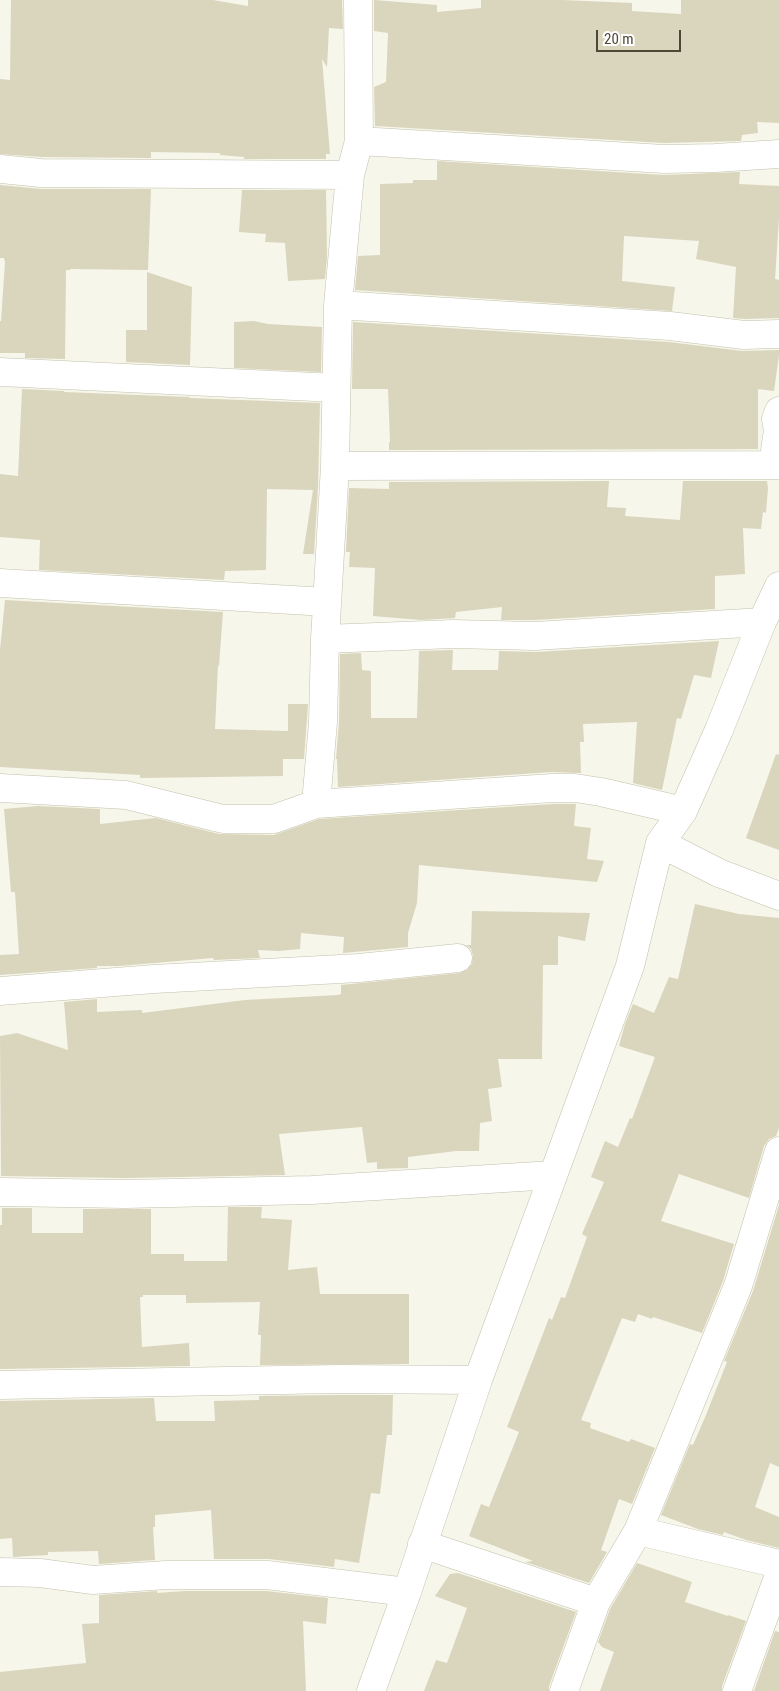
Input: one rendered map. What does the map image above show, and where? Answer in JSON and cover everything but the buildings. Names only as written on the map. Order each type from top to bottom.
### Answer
[{"type":"street","points":[[316,804],[323,722],[325,639],[335,466],[338,305],[350,175],[359,142],[358,0]]},
{"type":"street","points":[[359,142],[664,160],[779,154]]},
{"type":"street","points":[[0,169],[41,173],[350,175]]},
{"type":"street","points":[[338,305],[670,326],[744,335],[779,334]]},
{"type":"street","points":[[0,372],[336,388]]},
{"type":"street","points":[[335,466],[776,465],[778,430],[776,419],[779,411]]},
{"type":"street","points":[[0,583],[327,602]]},
{"type":"street","points":[[372,1691],[478,1380],[630,966],[660,843],[683,811],[719,730],[762,622],[779,586]]},
{"type":"street","points":[[325,639],[453,634],[535,636],[762,622]]},
{"type":"street","points":[[0,788],[126,795],[224,819],[274,820],[316,804],[552,788],[575,788],[601,792],[683,811]]},
{"type":"street","points":[[660,843],[719,873],[779,896]]},
{"type":"street","points":[[719,873],[779,882]]},
{"type":"street","points":[[0,991],[154,979],[359,968],[458,958]]},
{"type":"street","points":[[564,1691],[596,1602],[638,1531],[738,1286],[779,1151]]},
{"type":"street","points":[[0,1192],[125,1194],[312,1190],[553,1175]]},
{"type":"street","points":[[0,1385],[50,1386],[166,1382],[478,1380]]},
{"type":"street","points":[[638,1531],[779,1564]]},
{"type":"street","points":[[422,1544],[596,1602]]},
{"type":"street","points":[[0,1572],[40,1573],[93,1580],[166,1575],[267,1575],[407,1592]]},
{"type":"street","points":[[737,1691],[779,1575]]}]
